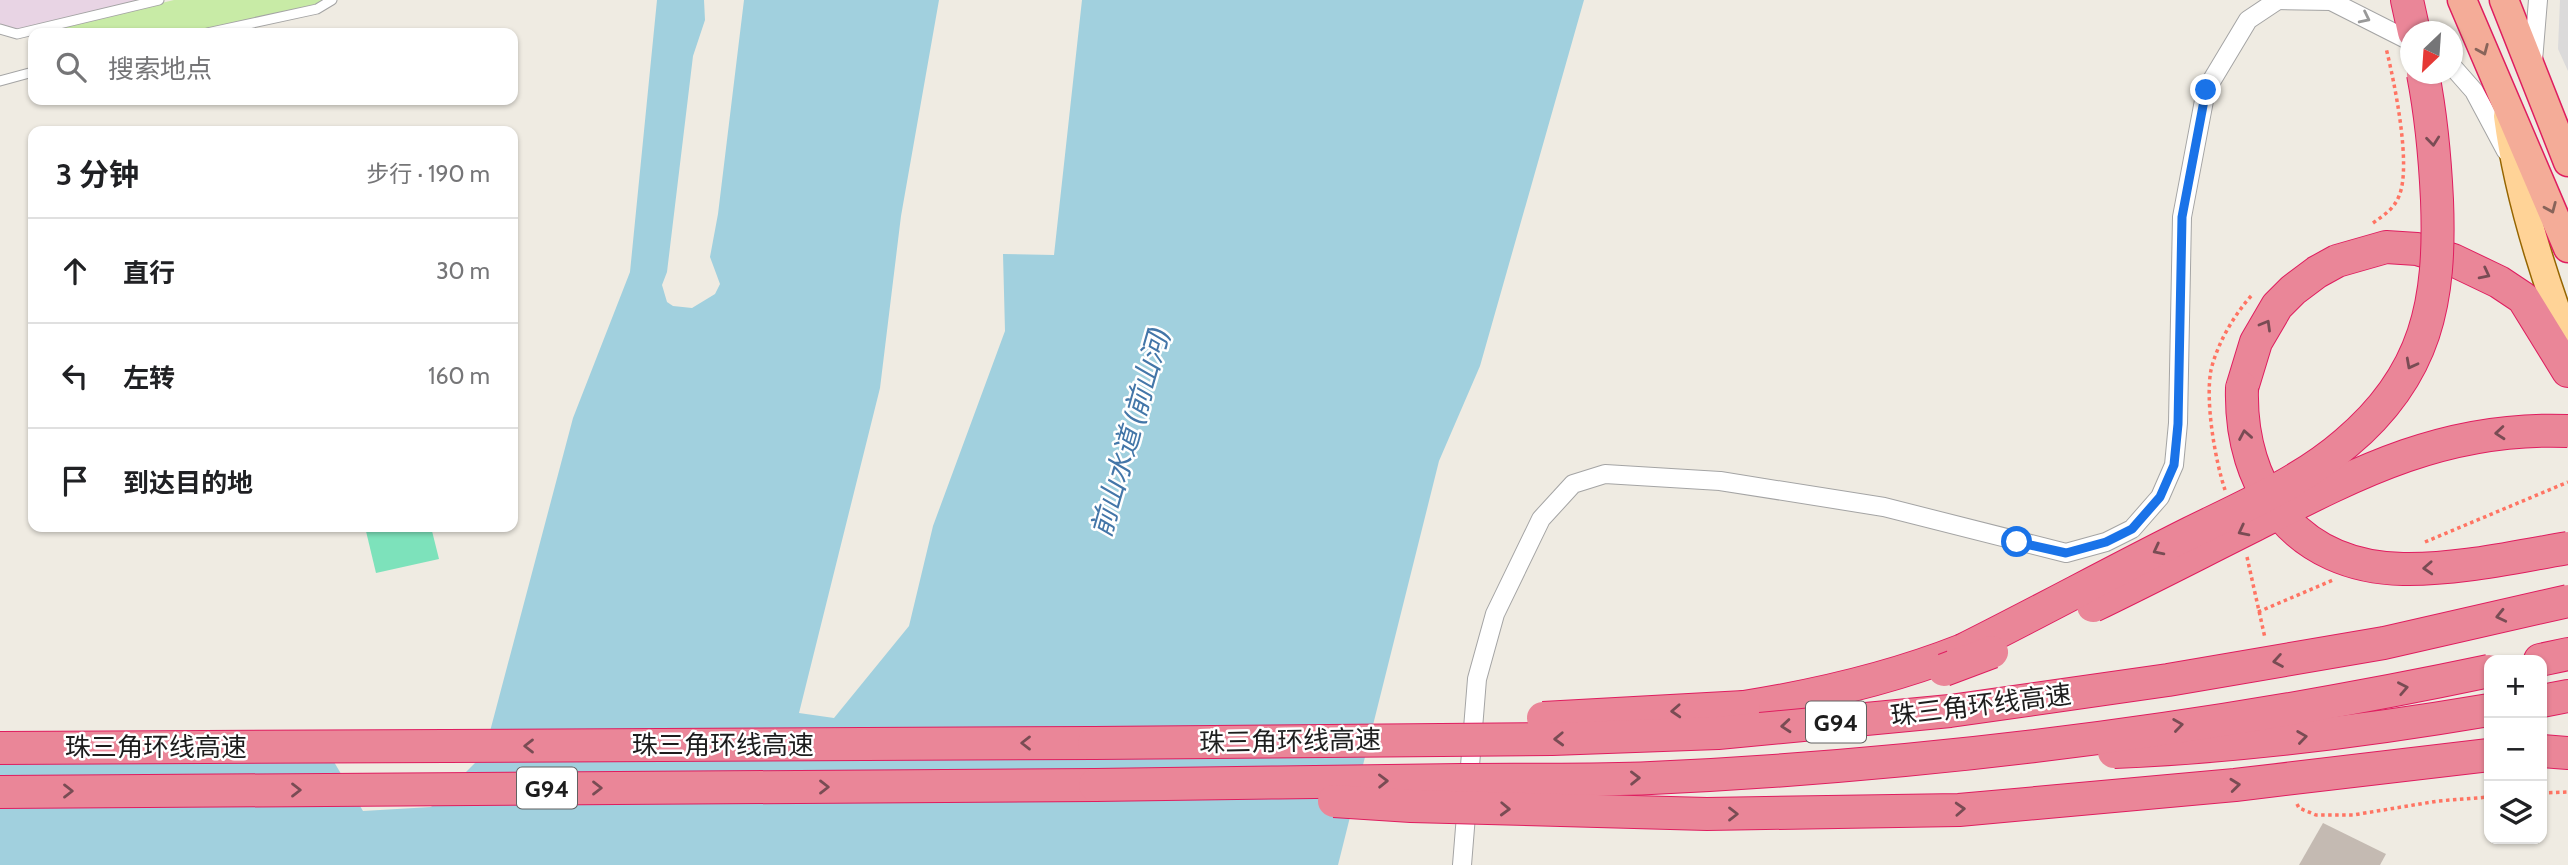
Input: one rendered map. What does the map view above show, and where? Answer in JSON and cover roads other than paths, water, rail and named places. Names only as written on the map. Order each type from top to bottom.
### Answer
[{"type":"highway","points":[[2407,0],[2412,21]]},
{"type":"highway","points":[[2462,0],[2568,248]]},
{"type":"highway","points":[[2504,0],[2568,162]]},
{"type":"highway","points":[[1744,707],[1856,685],[1912,670],[1963,650],[2266,495],[2320,463],[2368,423],[2388,401],[2413,362],[2430,316],[2435,293],[2438,265],[2436,180],[2425,84]]},
{"type":"highway","points":[[2568,371],[2523,298],[2499,282],[2453,260],[2417,249],[2386,247],[2337,261],[2293,290],[2266,323],[2256,342],[2242,388],[2244,435],[2250,462],[2259,483],[2284,521],[2313,544],[2374,565],[2403,569],[2498,560],[2568,548]]},
{"type":"highway","points":[[1094,743],[1744,707],[1851,696],[1881,690],[2018,642],[2136,586],[2338,482],[2403,456],[2458,439],[2493,433],[2568,431]]},
{"type":"highway","name":"珠三角环线高速","points":[[0,748],[1094,743],[1552,739],[1718,733],[1950,711],[2168,680],[2384,643],[2568,601]]},
{"type":"highway","points":[[2547,658],[2568,654]]},
{"type":"highway","name":"珠三角环线高速","points":[[0,792],[1095,785],[1648,778],[1957,755],[2300,708],[2484,672]]},
{"type":"highway","points":[[2547,700],[2568,696]]},
{"type":"highway","points":[[1867,762],[2189,749],[2259,743],[2484,710]]},
{"type":"highway","points":[[2547,751],[2568,753]]},
{"type":"highway","points":[[1095,785],[1411,806],[1575,811],[1707,814],[1958,810],[2235,785],[2484,756]]},
{"type":"main road","points":[[2505,100],[2513,164],[2568,341]]},
{"type":"street","points":[[1462,865],[1477,679],[1495,614],[1541,519],[1573,484],[1605,474],[1720,481],[1884,507],[2066,553],[2106,542],[2132,529],[2160,497],[2174,465],[2178,424],[2182,217],[2206,90],[2248,20],[2276,0],[2331,1],[2400,36]]},
{"type":"street","points":[[2532,71],[2538,0]]},
{"type":"street","points":[[2463,79],[2474,92],[2513,164]]},
{"type":"lane","points":[[42,28],[159,0]]},
{"type":"lane","points":[[229,28],[317,9],[332,0]]},
{"type":"lane","points":[[0,29],[17,34],[28,31]]},
{"type":"lane","points":[[0,81],[28,73]]},
{"type":"water","name":"前山水道 (前山河)","points":[[657,0],[704,0],[705,20],[693,56],[667,272],[662,285],[667,302],[673,306],[692,308],[715,294],[720,284],[710,257],[718,214],[744,0],[939,0],[901,216],[880,388],[799,713],[834,718],[909,626],[933,526],[1005,331],[1003,254],[1054,255],[1082,0],[1584,0],[1480,366],[1439,461],[1338,865],[0,865],[0,763],[173,759],[242,730],[324,745],[363,811],[431,807],[484,754],[573,418],[630,272]]}]
